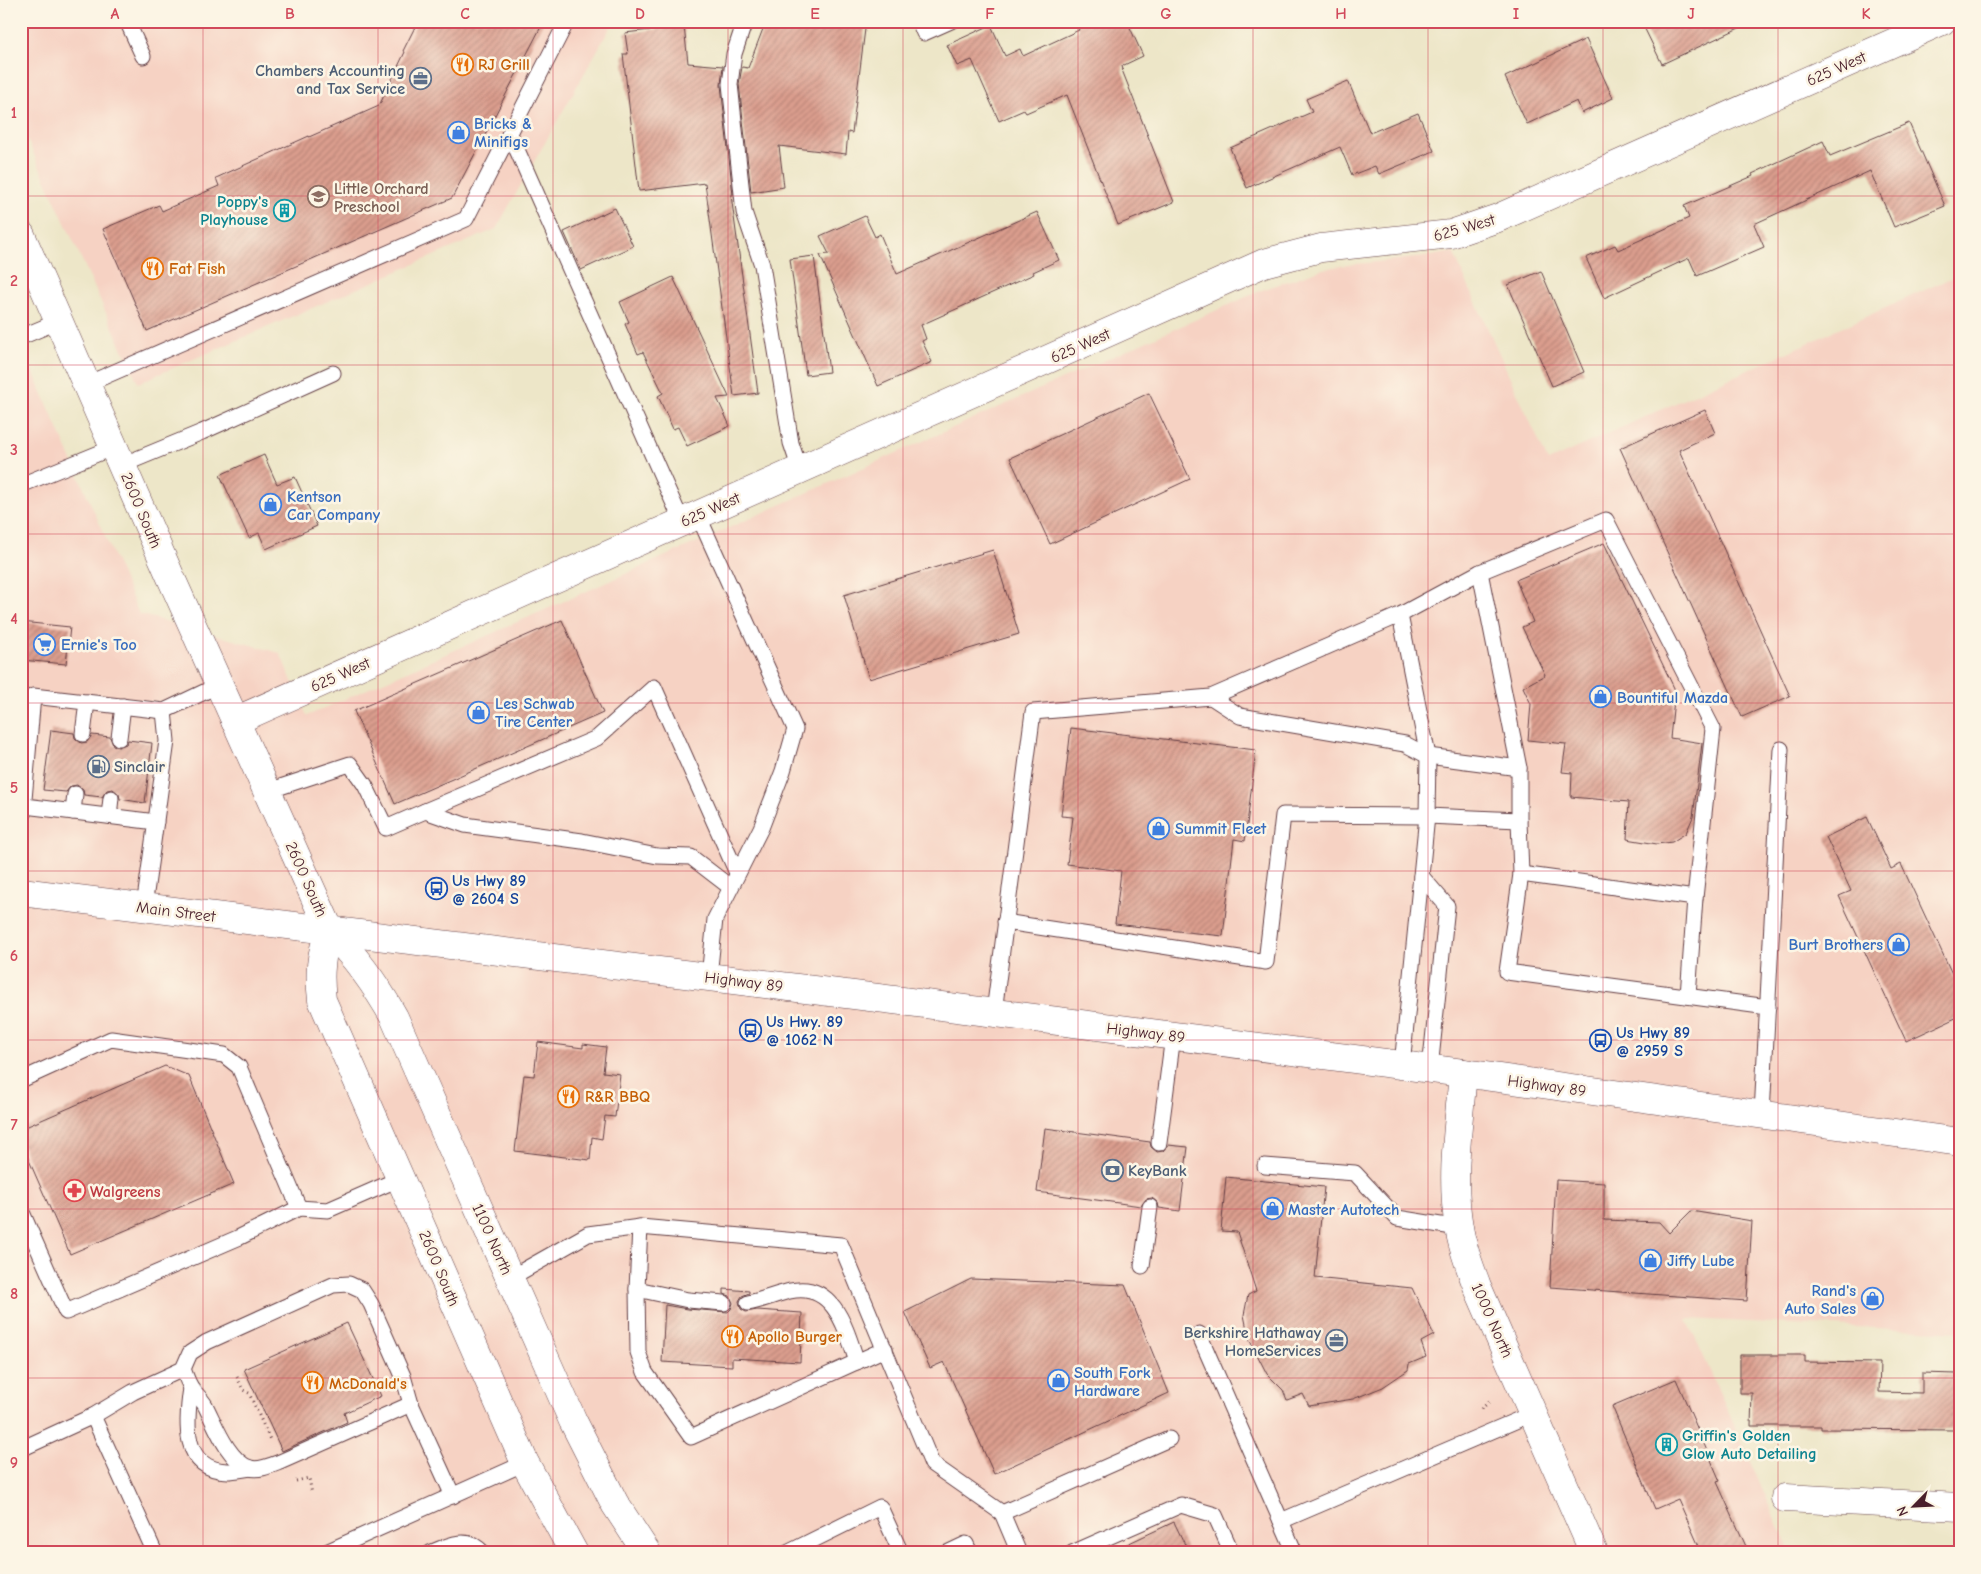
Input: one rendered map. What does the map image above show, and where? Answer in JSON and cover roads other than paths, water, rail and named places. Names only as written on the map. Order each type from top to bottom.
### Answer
[{"type":"main road","name":"625 West","points":[[235,721],[1264,263],[1321,248],[1451,234],[1498,218],[1929,24]]},
{"type":"main road","name":"2600 South","points":[[21,235],[219,685],[330,931],[323,947],[321,961],[322,1000],[525,1463],[574,1553]]},
{"type":"main road","name":"Main Street","points":[[21,892],[330,931]]},
{"type":"main road","name":"Highway 89","points":[[330,931],[994,1012],[1463,1073],[1960,1142]]},
{"type":"main road","name":"1100 North","points":[[330,931],[349,950],[366,972],[394,1017],[573,1421],[615,1504],[647,1553]]},
{"type":"main road","name":"1000 North","points":[[1463,1073],[1456,1171],[1456,1210],[1464,1248],[1477,1286],[1594,1553]]},
{"type":"main road","points":[[1785,1498],[1960,1507]]},
{"type":"lane","points":[[127,21],[143,56]]},
{"type":"lane","points":[[87,384],[466,219],[567,21]]},
{"type":"lane","points":[[745,21],[734,54],[730,84],[744,212],[762,265],[791,443],[800,470]]},
{"type":"lane","points":[[919,21],[924,33],[951,21]]},
{"type":"lane","points":[[510,134],[690,519],[795,729],[783,771],[761,828],[714,919],[709,977]]},
{"type":"lane","points":[[21,337],[59,321]]},
{"type":"lane","points":[[21,485],[202,432],[333,373]]},
{"type":"lane","points":[[994,1012],[1033,712],[1211,697],[1400,615],[1480,572],[1606,520],[1713,729],[1695,898],[1688,996]]},
{"type":"lane","points":[[1480,572],[1519,768],[1521,874],[1507,972],[1768,1007]]},
{"type":"lane","points":[[1400,615],[1428,756],[1427,816],[1402,1065]]},
{"type":"lane","points":[[21,834],[25,806],[33,696],[164,710],[219,685]]},
{"type":"lane","points":[[268,791],[350,764],[365,785],[386,828],[597,738],[654,687],[733,880]]},
{"type":"lane","points":[[1211,697],[1240,716],[1405,744],[1428,756],[1519,768]]},
{"type":"lane","points":[[83,734],[87,702]]},
{"type":"lane","points":[[119,738],[123,706]]},
{"type":"lane","points":[[144,907],[167,741],[164,710]]},
{"type":"lane","points":[[1762,1114],[1781,749]]},
{"type":"lane","points":[[73,812],[76,794]]},
{"type":"lane","points":[[109,816],[111,798]]},
{"type":"lane","points":[[25,806],[156,822]]},
{"type":"lane","points":[[425,811],[465,825],[582,841],[657,856],[691,857],[733,880]]},
{"type":"lane","points":[[1005,922],[1266,962],[1283,815],[1427,816],[1519,820]]},
{"type":"lane","points":[[1521,874],[1695,898]]},
{"type":"lane","points":[[1420,876],[1447,906],[1430,1069]]},
{"type":"lane","points":[[1159,1143],[1173,1036]]},
{"type":"lane","points":[[21,1080],[111,1039],[224,1055],[238,1067],[299,1208]]},
{"type":"lane","points":[[1265,1166],[1355,1173],[1397,1218],[1459,1228]]},
{"type":"lane","points":[[21,1210],[66,1312],[240,1237],[299,1208],[328,1210],[401,1178]]},
{"type":"lane","points":[[1142,1266],[1150,1207]]},
{"type":"lane","points":[[510,1278],[588,1234],[640,1227],[840,1245],[932,1464],[1002,1514],[1019,1553]]},
{"type":"lane","points":[[640,1227],[637,1289],[638,1352],[645,1372],[691,1437],[885,1349]]},
{"type":"lane","points":[[21,1449],[93,1416],[133,1392],[183,1369],[190,1353],[207,1342],[333,1285],[349,1284],[362,1290],[371,1304],[403,1376],[411,1404],[453,1496]]},
{"type":"lane","points":[[637,1289],[688,1300],[724,1303]]},
{"type":"lane","points":[[748,1303],[789,1291],[804,1289],[822,1295],[841,1319],[857,1362]]},
{"type":"lane","points":[[1199,1334],[1295,1553]]},
{"type":"lane","points":[[183,1369],[191,1388],[204,1403],[230,1452],[240,1462],[251,1468]]},
{"type":"lane","points":[[191,1388],[188,1430],[195,1456],[204,1464],[216,1470],[228,1471],[268,1466],[280,1462],[411,1404]]},
{"type":"lane","points":[[1281,1521],[1534,1413]]},
{"type":"lane","points":[[93,1416],[155,1553]]},
{"type":"lane","points":[[1002,1514],[1169,1439]]},
{"type":"lane","points":[[324,1553],[525,1463]]},
{"type":"lane","points":[[1072,1553],[1181,1506],[1214,1515],[1232,1553]]},
{"type":"lane","points":[[787,1553],[880,1507],[901,1553]]},
{"type":"lane","points":[[430,1553],[448,1544],[459,1542],[470,1543],[483,1553]]},
{"type":"lane","points":[[948,1553],[966,1544],[970,1553]]},
{"type":"place","name":"RJ Grill","points":[[462,64]]},
{"type":"place","name":"Chambers Accounting and Tax Service","points":[[421,79]]},
{"type":"place","name":"Bricks & Minifigs","points":[[458,132]]},
{"type":"place","name":"Little Orchard Preschool","points":[[318,197]]},
{"type":"place","name":"Poppy's Playhouse","points":[[284,210]]},
{"type":"place","name":"Fat Fish","points":[[153,268]]},
{"type":"place","name":"Kentson Car Company","points":[[271,505]]},
{"type":"place","name":"Ernie's Too","points":[[45,644]]},
{"type":"place","name":"Bountiful Mazda","points":[[1601,697]]},
{"type":"place","name":"Les Schwab Tire Center","points":[[479,712]]},
{"type":"place","name":"Sinclair","points":[[98,766]]},
{"type":"place","name":"Summit Fleet","points":[[1159,828]]},
{"type":"place","name":"Us Hwy 89 @ 2604 S","points":[[436,889]]},
{"type":"place","name":"Burt Brothers","points":[[1899,944]]},
{"type":"place","name":"Us Hwy. 89 @ 1062 N","points":[[750,1030]]},
{"type":"place","name":"Us Hwy 89 @ 2959 S","points":[[1600,1041]]},
{"type":"place","name":"R&R BBQ","points":[[569,1096]]},
{"type":"place","name":"KeyBank","points":[[1112,1170]]},
{"type":"place","name":"Walgreens","points":[[74,1191]]},
{"type":"place","name":"Master Autotech","points":[[1272,1209]]},
{"type":"place","name":"Jiffy Lube","points":[[1651,1260]]},
{"type":"place","name":"Rand's Auto Sales","points":[[1872,1299]]},
{"type":"place","name":"Apollo Burger","points":[[732,1336]]},
{"type":"place","name":"Berkshire Hathaway HomeServices","points":[[1337,1341]]},
{"type":"place","name":"South Fork Hardware","points":[[1058,1381]]},
{"type":"place","name":"McDonald's","points":[[313,1383]]},
{"type":"place","name":"Griffin's Golden Glow Auto Detailing","points":[[1666,1444]]}]
